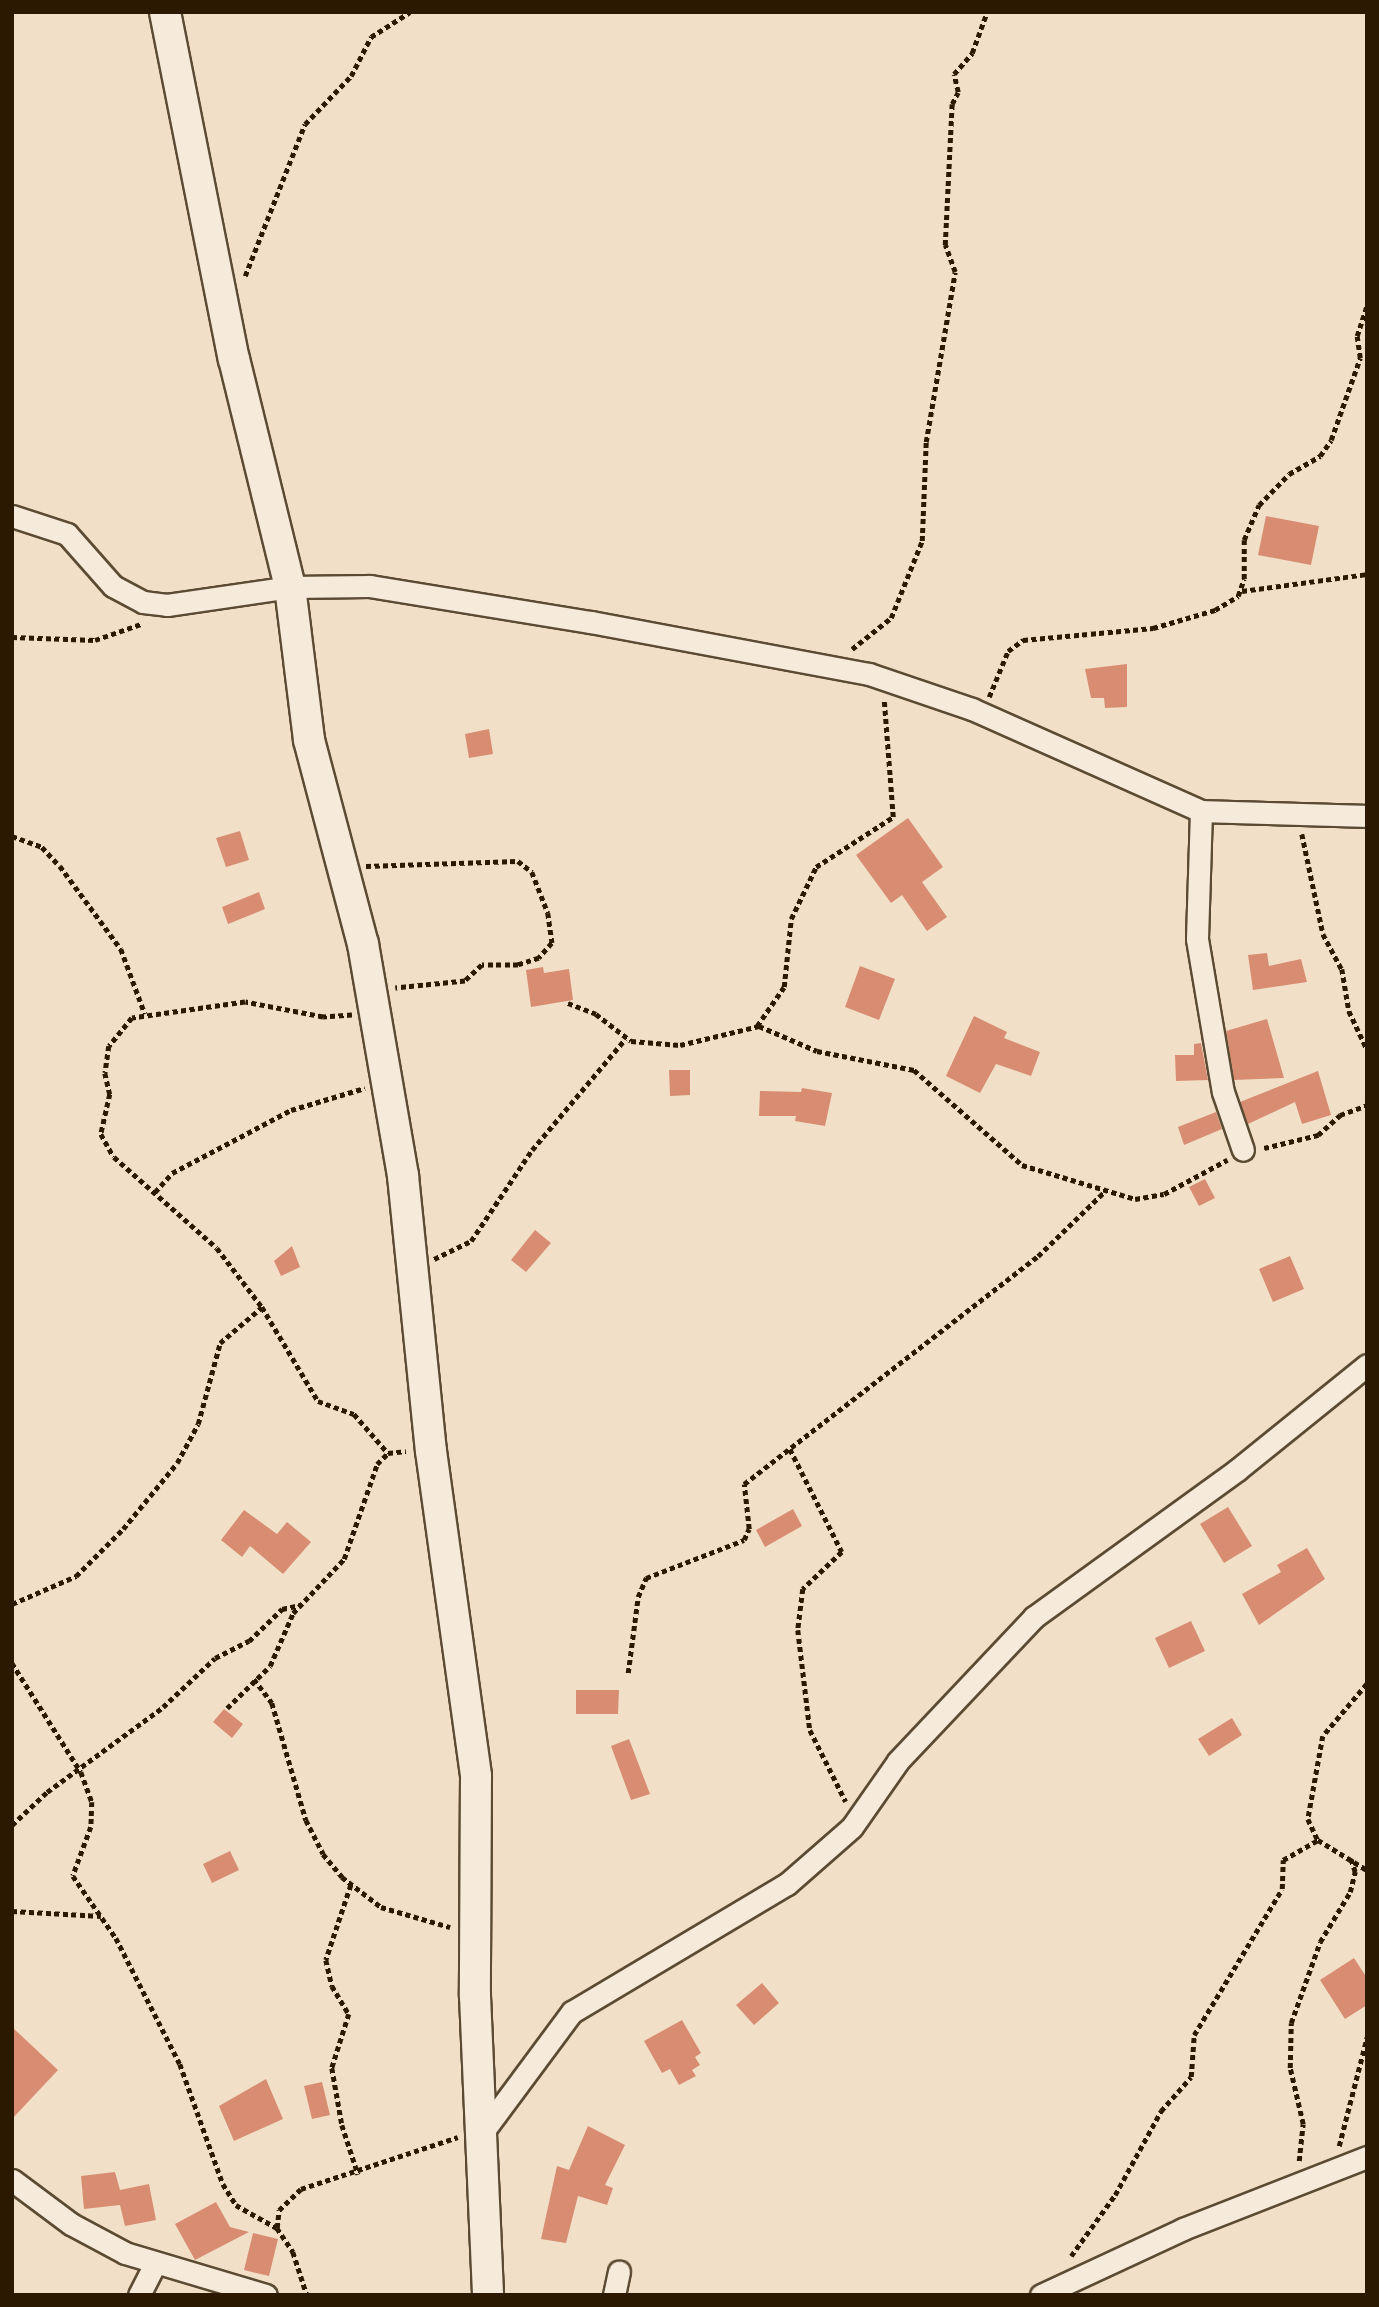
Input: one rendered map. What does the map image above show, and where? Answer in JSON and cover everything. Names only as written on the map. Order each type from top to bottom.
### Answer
[{"type":"main road","points":[[165,12],[234,359],[290,587],[309,740],[375,1004],[388,1083],[412,1265],[431,1451],[476,1776],[479,2133],[488,2295]]},
{"type":"street","points":[[12,516],[67,534],[124,594],[167,605],[290,587],[370,586],[435,595],[830,667],[884,680],[983,714],[1201,811],[1367,816]]},
{"type":"street","points":[[1201,811],[1196,940],[1223,1092],[1243,1150]]},
{"type":"street","points":[[479,2133],[572,2012],[765,1901],[852,1826],[898,1761],[1034,1617],[1237,1470],[1367,1365]]},
{"type":"street","points":[[1047,2292],[1183,2229],[1367,2157]]},
{"type":"street","points":[[12,2180],[71,2224],[155,2263],[267,2295]]},
{"type":"street","points":[[139,2295],[155,2263]]},
{"type":"street","points":[[614,2295],[620,2272]]},
{"type":"path","points":[[242,285],[305,124],[351,76],[371,37],[410,12]]},
{"type":"path","points":[[830,667],[891,618],[922,541],[926,442],[955,272],[945,245],[952,104],[958,92],[954,75],[972,53],[986,12]]},
{"type":"path","points":[[1242,591],[1244,540],[1259,505],[1289,474],[1320,456],[1331,440],[1360,358],[1357,336],[1367,306]]},
{"type":"path","points":[[983,714],[1007,651],[1024,640],[1153,628],[1215,610],[1242,591],[1367,574]]},
{"type":"path","points":[[12,637],[113,637],[167,605]]},
{"type":"path","points":[[756,1026],[784,986],[791,919],[816,867],[893,817],[884,680]]},
{"type":"path","points":[[1298,816],[1323,934],[1342,969],[1349,1011],[1367,1049]]},
{"type":"path","points":[[12,836],[42,848],[60,866],[121,949],[145,1014]]},
{"type":"path","points":[[341,868],[518,861],[532,872],[548,913],[552,943],[540,958],[518,965],[482,964],[465,981],[403,986],[375,1004],[323,1017],[245,1002],[145,1014],[125,1023],[109,1046],[104,1067],[110,1094],[101,1135],[114,1157],[217,1248],[262,1307],[310,1392],[325,1407],[354,1414],[388,1454]]},
{"type":"path","points":[[568,1003],[611,1023],[625,1039],[680,1045],[756,1026],[817,1051],[914,1070],[1022,1165],[1105,1191],[1153,1197],[1243,1150],[1311,1138],[1345,1111],[1367,1105]]},
{"type":"path","points":[[412,1265],[453,1254],[471,1241],[532,1150],[625,1039]]},
{"type":"path","points":[[155,1192],[172,1173],[291,1110],[388,1083]]},
{"type":"path","points":[[628,1673],[638,1597],[646,1578],[746,1538],[743,1487],[1038,1256],[1105,1191]]},
{"type":"path","points":[[12,1604],[76,1576],[123,1529],[177,1463],[198,1424],[220,1343],[262,1307]]},
{"type":"path","points":[[790,1449],[842,1552],[803,1589],[798,1630],[810,1730],[837,1780],[852,1826]]},
{"type":"path","points":[[227,1708],[278,1655],[289,1620],[344,1559],[373,1471],[388,1454],[431,1451]]},
{"type":"path","points":[[12,1825],[47,1792],[81,1772],[209,1663],[249,1640],[282,1609],[301,1605]]},
{"type":"path","points":[[12,1662],[81,1772],[93,1816],[73,1871],[101,1916],[180,2064],[223,2184],[236,2205],[277,2228],[293,2252],[307,2295]]},
{"type":"path","points":[[254,1679],[272,1703],[306,1820],[323,1854],[351,1885],[382,1907],[477,1937]]},
{"type":"path","points":[[1367,1684],[1323,1736],[1308,1819],[1318,1840],[1350,1857],[1367,1870]]},
{"type":"path","points":[[1047,2292],[1161,2111],[1191,2077],[1197,2027],[1282,1889],[1283,1860],[1318,1840]]},
{"type":"path","points":[[1306,2181],[1298,2157],[1303,2124],[1290,2068],[1291,2023],[1320,1942],[1350,1892],[1355,1872],[1350,1857]]},
{"type":"path","points":[[351,1885],[326,1960],[332,1986],[349,2014],[332,2068],[342,2125],[358,2174]]},
{"type":"path","points":[[12,1911],[101,1916]]},
{"type":"path","points":[[1334,2171],[1367,2037]]},
{"type":"path","points":[[277,2228],[279,2210],[301,2189],[358,2174],[479,2133]]},
{"type":"building","points":[[1266,516],[1319,526],[1311,565],[1258,555]]},
{"type":"building","points":[[1127,664],[1127,707],[1105,708],[1104,698],[1091,698],[1085,669]]},
{"type":"building","points":[[489,729],[493,754],[469,758],[465,734]]},
{"type":"building","points":[[908,818],[943,867],[922,882],[947,917],[927,931],[902,895],[891,903],[856,855]]},
{"type":"building","points":[[240,831],[249,860],[226,867],[216,838]]},
{"type":"building","points":[[259,892],[265,909],[228,924],[222,907]]},
{"type":"building","points":[[1267,953],[1269,966],[1301,959],[1307,982],[1253,990],[1248,955]]},
{"type":"building","points":[[860,966],[895,979],[879,1020],[845,1007]]},
{"type":"building","points":[[543,967],[544,973],[569,969],[573,1000],[531,1007],[526,970]]},
{"type":"building","points":[[974,1016],[1007,1032],[1004,1038],[1040,1052],[1031,1076],[996,1064],[980,1093],[946,1076]]},
{"type":"building","points":[[1267,1019],[1284,1078],[1234,1080],[1226,1031]]},
{"type":"building","points":[[1201,1043],[1208,1080],[1176,1081],[1175,1055],[1194,1055],[1194,1044]]},
{"type":"building","points":[[669,1070],[690,1070],[690,1095],[670,1096]]},
{"type":"building","points":[[1318,1071],[1331,1115],[1302,1124],[1295,1102],[1248,1124],[1240,1102]]},
{"type":"building","points":[[802,1088],[832,1093],[825,1126],[795,1121],[796,1116],[759,1116],[760,1091],[801,1092]]},
{"type":"building","points":[[1216,1112],[1222,1129],[1184,1145],[1178,1127]]},
{"type":"building","points":[[1205,1179],[1215,1198],[1199,1206],[1189,1187]]},
{"type":"building","points":[[535,1230],[551,1243],[526,1272],[511,1260]]},
{"type":"building","points":[[292,1246],[300,1267],[281,1276],[274,1261]]},
{"type":"building","points":[[1290,1256],[1304,1289],[1273,1302],[1259,1269]]},
{"type":"building","points":[[1228,1507],[1252,1546],[1224,1563],[1200,1524]]},
{"type":"building","points":[[793,1509],[802,1526],[765,1547],[756,1530]]},
{"type":"building","points":[[244,1510],[277,1534],[287,1522],[311,1542],[283,1574],[250,1546],[242,1557],[221,1540]]},
{"type":"building","points":[[1307,1548],[1325,1579],[1259,1625],[1242,1594],[1281,1572],[1277,1565]]},
{"type":"building","points":[[1191,1621],[1205,1651],[1169,1668],[1155,1638]]},
{"type":"building","points":[[576,1690],[619,1690],[618,1714],[576,1714]]},
{"type":"building","points":[[224,1709],[243,1724],[232,1738],[213,1722]]},
{"type":"building","points":[[1232,1718],[1242,1735],[1209,1756],[1198,1739]]},
{"type":"building","points":[[629,1739],[650,1794],[631,1800],[611,1746]]},
{"type":"building","points":[[230,1851],[239,1870],[212,1883],[203,1864]]},
{"type":"building","points":[[1354,1958],[1367,1978],[1367,2005],[1345,2019],[1320,1980]]},
{"type":"building","points":[[762,1983],[779,2003],[754,2025],[736,2005]]},
{"type":"building","points":[[682,2020],[701,2053],[695,2057],[700,2065],[692,2070],[696,2076],[679,2085],[670,2069],[662,2073],[644,2041]]},
{"type":"building","points":[[12,2027],[58,2070],[12,2119]]},
{"type":"building","points":[[266,2079],[283,2119],[234,2141],[219,2106]]},
{"type":"building","points":[[322,2082],[330,2115],[312,2119],[304,2086]]},
{"type":"building","points":[[588,2126],[625,2145],[605,2185],[613,2188],[607,2205],[578,2196],[566,2243],[541,2239],[557,2166],[569,2170]]},
{"type":"building","points":[[115,2172],[120,2190],[149,2184],[156,2220],[125,2226],[120,2205],[84,2209],[81,2176]]},
{"type":"building","points":[[216,2202],[230,2227],[249,2232],[195,2260],[175,2224]]},
{"type":"building","points":[[253,2233],[278,2239],[269,2276],[244,2270]]}]
